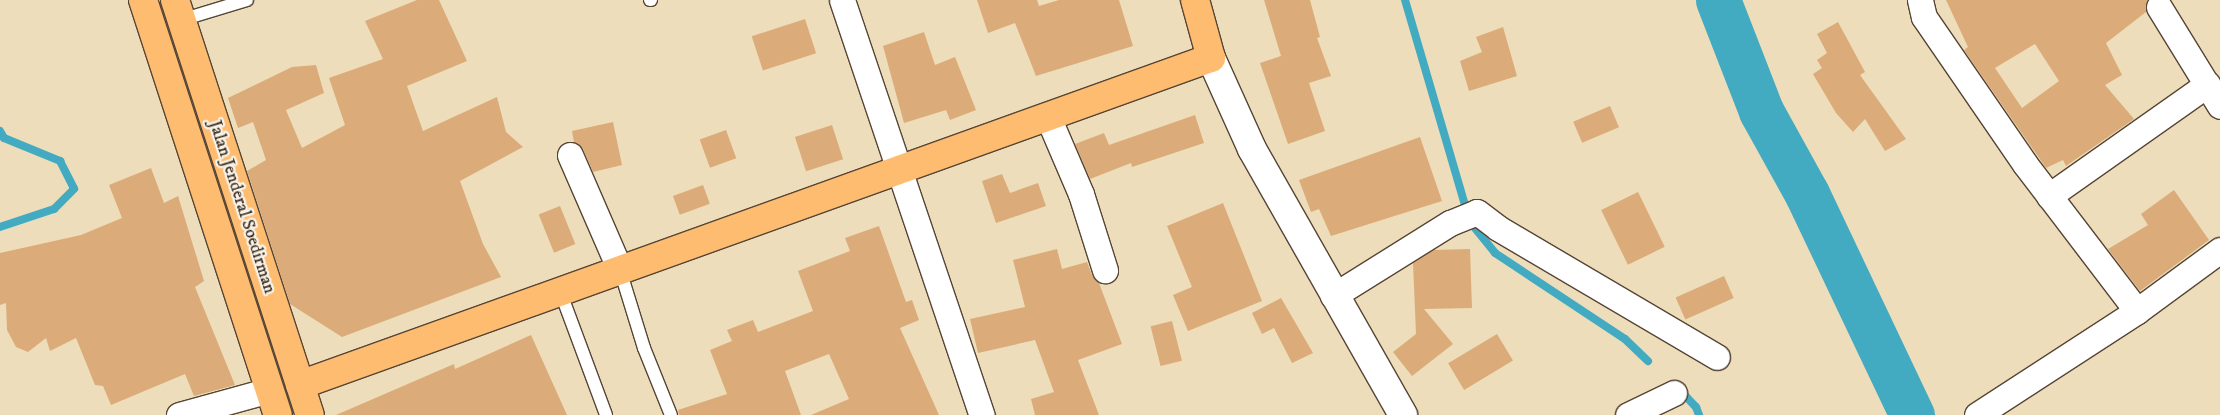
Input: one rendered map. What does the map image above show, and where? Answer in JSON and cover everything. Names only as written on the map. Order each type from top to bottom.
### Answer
[{"type":"main road","name":"Jalan Jenderal Soedirman","points":[[143,0],[274,403]]},
{"type":"main road","points":[[300,385],[1211,58],[1195,0]]},
{"type":"main road","name":"Jalan Jenderal Soedirman","points":[[178,10],[310,415]]},
{"type":"street","points":[[842,0],[982,415]]},
{"type":"street","points":[[1920,0],[1924,16],[2049,196],[2138,311]]},
{"type":"street","points":[[2049,196],[2214,95],[2159,7]]},
{"type":"street","points":[[1211,58],[1252,149],[1333,296],[1403,415]]},
{"type":"street","points":[[1048,117],[1081,194],[1105,270]]},
{"type":"street","points":[[570,155],[620,270]]},
{"type":"street","points":[[1333,296],[1461,218],[1482,215],[1498,228],[1717,357]]},
{"type":"street","points":[[1977,415],[2138,311],[2220,250]]},
{"type":"street","points":[[1628,415],[1674,393]]},
{"type":"street","points":[[179,415],[274,403]]},
{"type":"lane","points":[[178,10],[247,0]]},
{"type":"lane","points":[[620,270],[644,348],[671,415]]},
{"type":"lane","points":[[560,291],[606,415]]},
{"type":"building","points":[[417,0],[439,0],[467,61],[407,86],[423,131],[497,97],[506,132],[523,147],[460,181],[483,244],[501,277],[342,337],[290,304],[247,171],[266,160],[253,122],[238,128],[228,98],[292,67],[316,65],[324,93],[286,110],[302,148],[345,125],[329,78],[383,59],[365,21]]},
{"type":"building","points":[[977,0],[1037,0],[1039,6],[1059,0],[1119,0],[1133,46],[1036,76],[1015,23],[988,33]]},
{"type":"building","points":[[1264,0],[1310,0],[1320,37],[1317,38],[1331,76],[1309,83],[1325,131],[1288,144],[1260,63],[1281,56]]},
{"type":"building","points":[[1946,0],[2147,0],[2146,12],[2106,43],[2122,75],[2105,85],[2134,119],[2066,166],[2063,160],[2046,168],[1964,50],[1968,47]],"holes":[[[2035,44],[2059,81],[2022,108],[1995,68]]]},
{"type":"building","points":[[805,19],[816,53],[763,71],[752,36]]},
{"type":"building","points":[[1838,22],[1865,72],[1860,75],[1906,139],[1885,151],[1865,119],[1853,132],[1836,113],[1813,74],[1822,68],[1817,60],[1827,53],[1817,34]]},
{"type":"building","points":[[1503,27],[1517,76],[1469,91],[1460,61],[1482,52],[1476,37]]},
{"type":"building","points":[[924,32],[935,65],[955,57],[976,110],[950,120],[946,110],[904,123],[883,46]]},
{"type":"building","points":[[1610,106],[1619,127],[1582,143],[1573,122]]},
{"type":"building","points":[[1195,115],[1204,143],[1132,167],[1131,163],[1090,179],[1075,144],[1104,133],[1109,145]]},
{"type":"building","points":[[613,122],[622,165],[593,172],[583,149],[574,142],[572,131]]},
{"type":"building","points":[[832,125],[843,159],[806,171],[795,137]]},
{"type":"building","points":[[726,130],[736,158],[710,168],[700,140]]},
{"type":"building","points":[[1420,137],[1442,201],[1331,236],[1319,209],[1311,212],[1299,180]]},
{"type":"building","points":[[151,168],[164,203],[178,196],[204,281],[195,287],[235,385],[194,396],[185,374],[111,405],[103,386],[95,385],[76,338],[50,351],[46,338],[28,352],[16,347],[7,330],[6,303],[0,305],[0,253],[81,235],[122,218],[109,185]]},
{"type":"building","points":[[1002,174],[1010,193],[1038,183],[1046,206],[996,223],[982,181]]},
{"type":"building","points":[[703,185],[710,204],[680,215],[673,196]]},
{"type":"building","points":[[2174,190],[2209,240],[2140,291],[2108,249],[2148,225],[2141,214]]},
{"type":"building","points":[[1638,192],[1665,247],[1628,265],[1601,210]]},
{"type":"building","points":[[1223,203],[1262,301],[1188,331],[1173,295],[1192,287],[1167,226]]},
{"type":"building","points":[[560,206],[575,244],[554,253],[539,215]]},
{"type":"building","points":[[879,226],[906,302],[912,300],[919,320],[900,328],[939,415],[811,415],[849,399],[829,354],[785,371],[801,415],[679,415],[678,410],[727,394],[710,350],[732,341],[727,330],[753,320],[758,332],[813,311],[798,271],[850,251],[845,238]]},
{"type":"building","points":[[1057,249],[1062,269],[1087,262],[1092,275],[1099,283],[1122,344],[1078,360],[1099,415],[1035,415],[1031,399],[1054,392],[1035,340],[978,353],[970,319],[1025,307],[1013,260]]},
{"type":"building","points":[[1470,249],[1472,308],[1424,309],[1453,344],[1412,376],[1393,352],[1416,334],[1413,263],[1433,250]]},
{"type":"building","points":[[1724,276],[1734,298],[1685,319],[1676,298]]},
{"type":"building","points":[[1281,298],[1313,353],[1292,363],[1274,328],[1262,334],[1252,313]]},
{"type":"building","points":[[1172,321],[1182,361],[1161,366],[1151,326]]},
{"type":"building","points":[[1497,334],[1513,361],[1464,390],[1448,363]]},
{"type":"building","points":[[531,335],[567,415],[336,415],[454,364],[455,369]]},
{"type":"waterway","points":[[1405,0],[1470,222],[1495,253],[1625,339],[1648,361]]},
{"type":"waterway","points":[[1718,0],[1761,111],[1807,194],[1912,415]]},
{"type":"waterway","points":[[0,131],[4,138],[60,161],[74,189],[54,209],[0,227]]},
{"type":"waterway","points":[[1679,389],[1696,407],[1699,415]]}]
